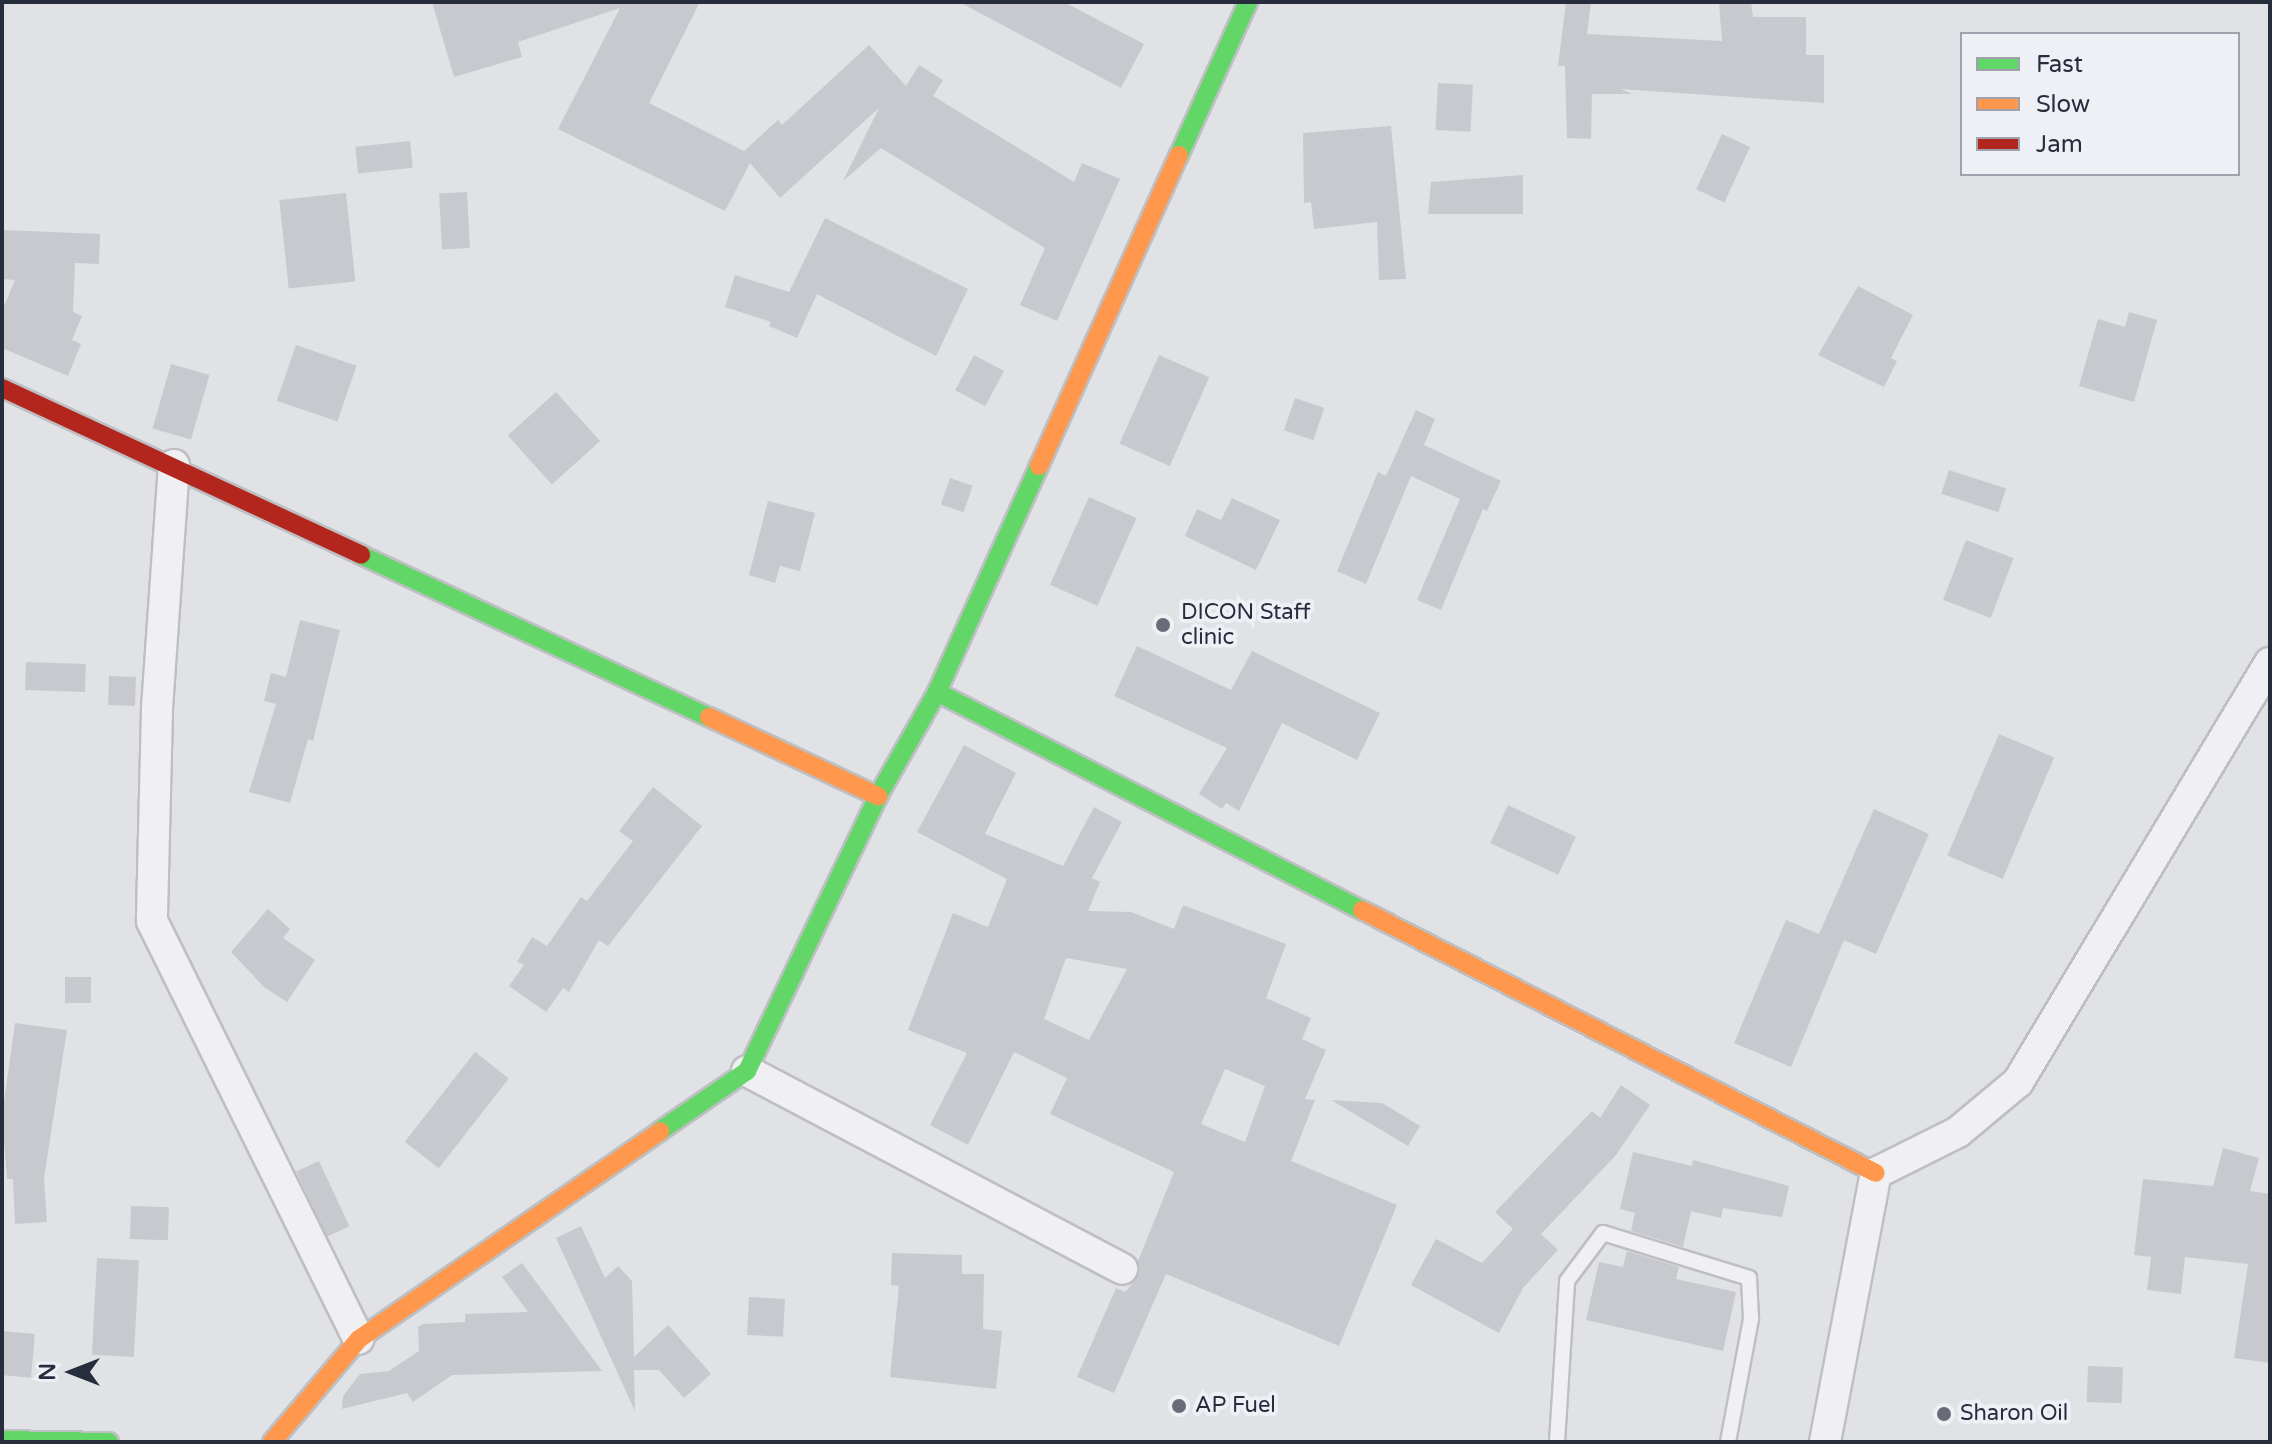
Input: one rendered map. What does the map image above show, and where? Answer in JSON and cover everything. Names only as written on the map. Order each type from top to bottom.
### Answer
[{"type":"street","points":[[272,1442],[359,1339],[747,1071],[878,796],[937,692],[1248,2]]},
{"type":"street","points":[[2,388],[174,465],[878,796]]},
{"type":"street","points":[[174,465],[157,710],[152,921],[359,1339]]},
{"type":"street","points":[[1876,1173],[1958,1132],[2018,1082],[2266,681]]},
{"type":"street","points":[[937,692],[1876,1173]]},
{"type":"street","points":[[747,1071],[1122,1269]]},
{"type":"street","points":[[1825,1442],[1876,1173]]},
{"type":"street","points":[[2,1440],[109,1442]]},
{"type":"lane","points":[[1557,1442],[1567,1281],[1603,1233],[1749,1278],[1751,1319],[1728,1442]]},
{"type":"building","points":[[432,2],[700,2],[649,103],[744,151],[778,120],[782,125],[869,45],[906,86],[919,65],[943,80],[933,96],[1074,182],[1082,163],[1120,179],[1057,321],[1020,305],[1045,248],[881,148],[843,181],[879,108],[780,198],[750,163],[725,211],[558,129],[620,8],[518,42],[522,57],[454,77]]},
{"type":"building","points":[[959,2],[1064,2],[1144,44],[1121,88]]},
{"type":"building","points":[[1566,2],[1591,2],[1587,34],[1722,41],[1719,2],[1751,2],[1753,17],[1806,17],[1806,55],[1824,55],[1824,103],[1621,89],[1632,94],[1592,94],[1591,139],[1567,138],[1565,66],[1558,66]]},
{"type":"building","points":[[1438,83],[1473,85],[1470,132],[1436,130]]},
{"type":"building","points":[[1391,126],[1406,279],[1379,280],[1377,222],[1314,229],[1311,202],[1304,203],[1303,133]]},
{"type":"building","points":[[1722,134],[1750,147],[1724,202],[1696,189]]},
{"type":"building","points":[[410,141],[413,168],[358,174],[355,147]]},
{"type":"building","points":[[1523,175],[1523,214],[1428,214],[1431,182]]},
{"type":"building","points":[[467,192],[470,248],[442,249],[439,193]]},
{"type":"building","points":[[346,193],[355,282],[289,289],[279,200]]},
{"type":"building","points":[[825,218],[968,289],[936,356],[817,294],[797,338],[769,326],[771,322],[725,307],[735,275],[789,292]]},
{"type":"building","points":[[2,230],[100,234],[99,264],[75,263],[73,312],[82,316],[72,340],[81,344],[68,376],[2,348],[2,311],[15,280],[2,279]]},
{"type":"building","points":[[1858,286],[1913,315],[1891,358],[1897,361],[1884,387],[1818,355]]},
{"type":"building","points":[[2129,312],[2157,320],[2134,402],[2079,386],[2098,319],[2125,327]]},
{"type":"building","points":[[296,345],[357,366],[337,422],[277,401]]},
{"type":"building","points":[[974,355],[1004,371],[985,406],[955,390]]},
{"type":"building","points":[[1159,355],[1209,377],[1170,466],[1120,444]]},
{"type":"building","points":[[171,364],[209,375],[191,439],[153,428]]},
{"type":"building","points":[[556,392],[600,441],[552,485],[508,435]]},
{"type":"building","points":[[1295,398],[1324,408],[1313,440],[1284,430]]},
{"type":"building","points":[[1416,410],[1435,419],[1424,445],[1501,481],[1487,511],[1483,509],[1441,610],[1417,600],[1460,499],[1411,476],[1366,584],[1337,571],[1378,472],[1386,476]]},
{"type":"building","points":[[1949,470],[2006,489],[1998,512],[1941,494]]},
{"type":"building","points":[[950,478],[973,486],[964,512],[941,504]]},
{"type":"building","points":[[1089,497],[1137,518],[1097,606],[1050,585]]},
{"type":"building","points":[[1232,498],[1280,520],[1256,570],[1185,536],[1197,509],[1221,520]]},
{"type":"building","points":[[768,501],[815,513],[800,571],[780,566],[775,583],[749,575]]},
{"type":"building","points":[[1966,540],[2014,558],[1991,618],[1943,600]]},
{"type":"building","points":[[300,620],[340,630],[313,741],[308,739],[290,803],[249,792],[276,704],[264,701],[271,673],[286,677]]},
{"type":"building","points":[[1137,646],[1231,690],[1252,651],[1380,713],[1357,760],[1282,723],[1239,811],[1226,803],[1222,809],[1199,794],[1227,748],[1114,696]]},
{"type":"building","points":[[26,662],[86,664],[85,692],[25,690]]},
{"type":"building","points":[[109,676],[136,677],[135,706],[108,705]]},
{"type":"building","points":[[1999,734],[2054,757],[2003,879],[1947,856]]},
{"type":"building","points":[[964,745],[1016,773],[985,834],[1063,866],[1094,807],[1122,822],[1092,878],[1100,882],[1088,911],[1131,912],[1174,929],[1183,905],[1286,944],[1266,998],[1311,1018],[1302,1039],[1326,1050],[1305,1099],[1315,1100],[1291,1161],[1397,1205],[1339,1346],[1166,1274],[1114,1393],[1077,1377],[1116,1288],[1125,1292],[1138,1277],[1138,1261],[1174,1172],[1050,1114],[1067,1078],[1014,1052],[968,1145],[930,1125],[967,1053],[908,1030],[953,913],[988,927],[1007,879],[917,832]],"holes":[[[1066,958],[1127,969],[1089,1040],[1044,1019]],[[1225,1069],[1265,1086],[1245,1142],[1201,1124]]]},
{"type":"building","points":[[653,787],[702,826],[608,946],[599,940],[569,992],[563,988],[546,1012],[509,986],[524,965],[517,962],[532,937],[547,946],[581,897],[587,901],[633,841],[619,831]]},
{"type":"building","points":[[1508,805],[1576,837],[1558,875],[1490,843]]},
{"type":"building","points":[[1874,809],[1929,834],[1876,954],[1844,940],[1791,1067],[1734,1043],[1786,920],[1819,934]]},
{"type":"building","points":[[268,909],[290,929],[283,938],[315,960],[287,1002],[264,987],[231,952]]},
{"type":"building","points":[[65,977],[91,977],[91,1003],[65,1003]]},
{"type":"building","points":[[15,1023],[67,1030],[44,1178],[47,1222],[15,1224],[13,1179],[7,1179],[2,1116]]},
{"type":"building","points":[[475,1052],[509,1078],[439,1168],[405,1142]]},
{"type":"building","points":[[1621,1085],[1650,1105],[1616,1155],[1541,1234],[1558,1250],[1523,1288],[1499,1333],[1411,1285],[1436,1239],[1482,1263],[1513,1229],[1495,1212],[1592,1111],[1600,1118]]},
{"type":"building","points":[[1331,1100],[1382,1103],[1420,1126],[1408,1146]]},
{"type":"building","points":[[2223,1148],[2259,1158],[2250,1191],[2270,1194],[2270,1363],[2234,1358],[2248,1264],[2185,1257],[2181,1294],[2147,1290],[2151,1257],[2134,1255],[2143,1179],[2213,1186]]},
{"type":"building","points":[[1633,1152],[1692,1166],[1693,1160],[1789,1186],[1782,1217],[1723,1208],[1721,1218],[1691,1211],[1683,1247],[1631,1231],[1635,1213],[1620,1209]]},
{"type":"building","points":[[319,1161],[349,1226],[327,1237],[296,1172]]},
{"type":"building","points":[[131,1206],[169,1207],[168,1240],[130,1239]]},
{"type":"building","points":[[581,1226],[605,1278],[618,1266],[632,1281],[634,1357],[668,1325],[711,1374],[684,1398],[659,1370],[634,1370],[635,1411],[556,1238]]},
{"type":"building","points":[[1627,1251],[1679,1267],[1676,1279],[1736,1292],[1723,1351],[1586,1320],[1599,1262],[1623,1267]]},
{"type":"building","points":[[892,1253],[962,1255],[962,1274],[984,1274],[983,1329],[1002,1331],[996,1389],[890,1377],[899,1286],[891,1285]]},
{"type":"building","points":[[97,1258],[139,1260],[134,1357],[92,1355]]},
{"type":"building","points":[[522,1263],[602,1371],[452,1375],[413,1402],[407,1393],[342,1409],[343,1396],[360,1374],[389,1371],[419,1351],[418,1327],[423,1324],[465,1322],[465,1314],[528,1312],[502,1277]]},
{"type":"building","points":[[749,1297],[785,1299],[783,1337],[747,1335]]},
{"type":"building","points":[[2,1331],[35,1334],[31,1378],[2,1375]]},
{"type":"building","points":[[2088,1366],[2123,1367],[2122,1403],[2087,1402]]},
{"type":"traffic: fast","points":[[1179,155],[1248,2]]},
{"type":"traffic: fast","points":[[660,1131],[747,1071],[878,796],[937,692],[1039,466]]},
{"type":"traffic: fast","points":[[361,555],[709,717]]},
{"type":"traffic: fast","points":[[937,692],[1362,910]]},
{"type":"traffic: fast","points":[[2,1440],[109,1442]]},
{"type":"traffic: slow","points":[[1039,466],[1179,155]]},
{"type":"traffic: slow","points":[[709,717],[878,796]]},
{"type":"traffic: slow","points":[[1362,910],[1876,1173]]},
{"type":"traffic: slow","points":[[272,1442],[359,1339],[660,1131]]},
{"type":"traffic: jam","points":[[2,388],[361,555]]},
{"type":"place","name":"DICON Staff clinic","points":[[1163,625]]},
{"type":"place","name":"AP Fuel","points":[[1179,1406]]},
{"type":"place","name":"Sharon Oil","points":[[1944,1414]]}]
